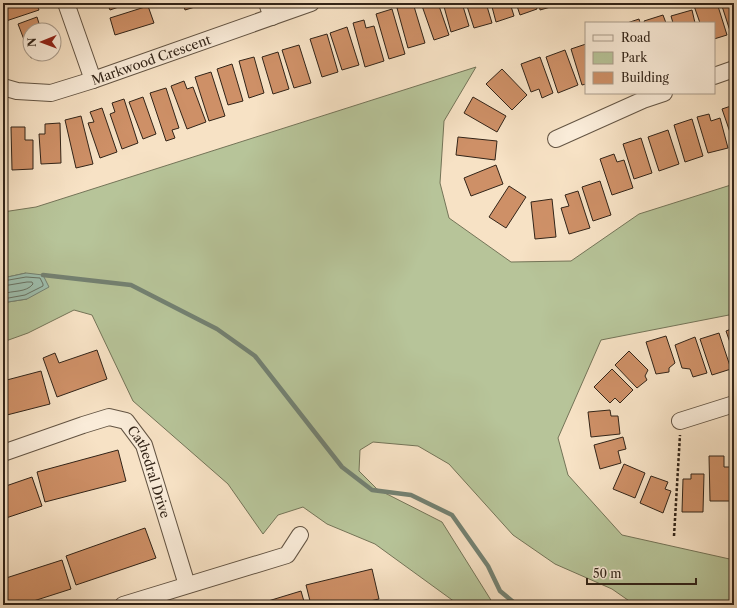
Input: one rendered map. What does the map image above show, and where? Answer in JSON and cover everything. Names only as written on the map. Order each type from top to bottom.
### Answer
[{"type":"street","name":"Markwood Crescent","points":[[66,3],[93,80],[270,10],[311,3]]},
{"type":"street","points":[[715,76],[734,69]]},
{"type":"street","points":[[3,87],[17,91],[51,93],[93,80]]},
{"type":"street","points":[[556,139],[643,100],[661,94]]},
{"type":"street","points":[[680,421],[734,404]]},
{"type":"street","name":"Cathedral Drive","points":[[3,453],[109,417],[126,420],[144,445],[187,585]]},
{"type":"street","points":[[123,605],[286,555],[300,535]]},
{"type":"path","points":[[674,536],[680,421]]},
{"type":"green space","points":[[476,67],[444,121],[440,183],[449,218],[511,262],[571,261],[639,214],[734,184],[734,314],[601,340],[558,438],[568,475],[622,535],[734,560],[734,605],[635,605],[612,589],[555,564],[513,535],[449,464],[418,446],[373,442],[360,450],[359,471],[377,489],[442,522],[494,605],[459,605],[375,544],[327,524],[303,507],[278,515],[263,534],[228,484],[133,401],[92,315],[74,310],[28,333],[3,342],[3,304],[27,299],[26,273],[3,278],[3,212],[36,207]]},
{"type":"water","points":[[26,273],[43,275],[49,287],[27,299],[3,304],[3,278]]},
{"type":"building","points":[[3,3],[36,3],[39,10],[3,22]]},
{"type":"building","points":[[107,3],[130,3],[110,10]]},
{"type":"building","points":[[183,3],[208,3],[185,10]]},
{"type":"building","points":[[413,3],[425,43],[408,48],[397,8]]},
{"type":"building","points":[[421,3],[438,3],[449,35],[434,40]]},
{"type":"building","points":[[443,3],[462,3],[469,26],[451,32]]},
{"type":"building","points":[[466,3],[486,3],[492,23],[474,28]]},
{"type":"building","points":[[491,3],[510,3],[514,16],[496,22]]},
{"type":"building","points":[[516,3],[535,3],[537,9],[520,15]]},
{"type":"building","points":[[539,3],[561,3],[561,4],[540,10]]},
{"type":"building","points":[[693,3],[717,3],[727,35],[715,39],[715,22],[700,22]]},
{"type":"building","points":[[721,3],[734,3],[734,33],[731,34]]},
{"type":"building","points":[[148,6],[154,23],[115,35],[110,18]]},
{"type":"building","points":[[392,9],[405,54],[389,59],[376,14]]},
{"type":"building","points":[[692,10],[695,22],[673,22],[671,16]]},
{"type":"building","points":[[663,15],[666,22],[644,22]]},
{"type":"building","points":[[37,17],[39,22],[23,22]]},
{"type":"building","points":[[639,19],[640,22],[630,22]]},
{"type":"building","points":[[364,20],[366,28],[374,26],[384,61],[365,67],[353,23]]},
{"type":"building","points":[[22,23],[22,34],[18,24]]},
{"type":"building","points":[[347,27],[359,65],[342,70],[330,33]]},
{"type":"building","points":[[327,34],[338,72],[322,77],[310,39]]},
{"type":"building","points":[[585,44],[585,84],[582,85],[571,49]]},
{"type":"building","points":[[299,45],[311,83],[294,88],[282,50]]},
{"type":"building","points":[[565,50],[578,85],[558,93],[546,57]]},
{"type":"building","points":[[278,52],[289,89],[273,94],[262,57]]},
{"type":"building","points":[[254,57],[264,93],[249,98],[239,61]]},
{"type":"building","points":[[540,57],[553,93],[542,98],[539,89],[531,92],[521,64]]},
{"type":"building","points":[[232,64],[243,101],[228,105],[217,69]]},
{"type":"building","points":[[502,69],[527,95],[512,110],[486,84]]},
{"type":"building","points":[[211,72],[225,116],[209,121],[195,77]]},
{"type":"building","points":[[184,81],[187,89],[193,87],[206,122],[187,129],[171,86]]},
{"type":"building","points":[[166,88],[179,128],[172,130],[175,138],[166,141],[150,93]]},
{"type":"building","points":[[143,97],[156,134],[143,139],[129,102]]},
{"type":"building","points":[[473,97],[506,116],[497,132],[464,113]]},
{"type":"building","points":[[124,99],[138,143],[122,149],[110,114],[115,112],[112,103]]},
{"type":"building","points":[[734,105],[734,144],[722,109]]},
{"type":"building","points":[[102,108],[117,152],[100,158],[88,123],[94,122],[90,112]]},
{"type":"building","points":[[709,114],[711,121],[720,118],[728,148],[708,153],[697,117]]},
{"type":"building","points":[[81,116],[93,164],[76,168],[65,120]]},
{"type":"building","points":[[692,119],[703,156],[685,162],[674,125]]},
{"type":"building","points":[[60,123],[61,163],[41,164],[39,134],[45,134],[45,124]]},
{"type":"building","points":[[11,127],[25,127],[25,140],[33,140],[33,169],[12,170]]},
{"type":"building","points":[[668,130],[679,164],[659,171],[648,137]]},
{"type":"building","points":[[458,137],[497,141],[495,160],[456,155]]},
{"type":"building","points":[[641,138],[652,173],[634,179],[623,144]]},
{"type":"building","points":[[614,154],[617,162],[624,160],[633,188],[612,195],[600,159]]},
{"type":"building","points":[[496,165],[503,184],[471,196],[464,178]]},
{"type":"building","points":[[600,181],[611,215],[593,221],[582,187]]},
{"type":"building","points":[[509,186],[526,197],[506,228],[489,217]]},
{"type":"building","points":[[578,191],[590,228],[569,234],[561,208],[569,206],[565,195]]},
{"type":"building","points":[[552,199],[556,237],[535,239],[531,202]]},
{"type":"building","points":[[734,328],[734,354],[726,331]]},
{"type":"building","points":[[719,333],[731,369],[712,375],[700,339]]},
{"type":"building","points":[[666,336],[675,363],[669,368],[669,372],[656,374],[646,342]]},
{"type":"building","points":[[695,337],[707,373],[693,377],[690,369],[682,368],[675,345]]},
{"type":"building","points":[[97,350],[107,379],[57,397],[43,358],[55,353],[59,363]]},
{"type":"building","points":[[629,351],[648,370],[645,376],[647,380],[637,388],[615,365]]},
{"type":"building","points":[[612,369],[633,390],[620,403],[615,398],[610,403],[594,387]]},
{"type":"building","points":[[41,371],[50,404],[3,416],[3,381]]},
{"type":"building","points":[[610,410],[611,416],[618,416],[620,434],[591,437],[588,412]]},
{"type":"building","points":[[623,437],[626,449],[618,451],[621,463],[600,469],[594,445]]},
{"type":"building","points":[[118,450],[126,481],[45,502],[37,472]]},
{"type":"building","points":[[709,456],[724,456],[724,467],[732,467],[732,501],[710,501]]},
{"type":"building","points":[[624,464],[645,473],[635,498],[613,489]]},
{"type":"building","points":[[691,474],[704,474],[703,512],[682,512],[683,479],[691,479]]},
{"type":"building","points":[[651,476],[668,482],[665,489],[671,491],[663,513],[640,503]]},
{"type":"building","points":[[32,477],[42,506],[3,519],[3,487]]},
{"type":"building","points":[[145,528],[156,558],[76,585],[66,556]]},
{"type":"building","points":[[62,560],[71,589],[21,605],[3,605],[3,579]]},
{"type":"building","points":[[372,569],[379,599],[352,605],[311,605],[306,585]]},
{"type":"building","points":[[301,591],[305,605],[255,605]]},
{"type":"waterway","points":[[43,275],[131,285],[217,329],[255,356],[342,467],[372,490],[411,495],[452,515],[488,566],[500,591],[517,605]]}]
